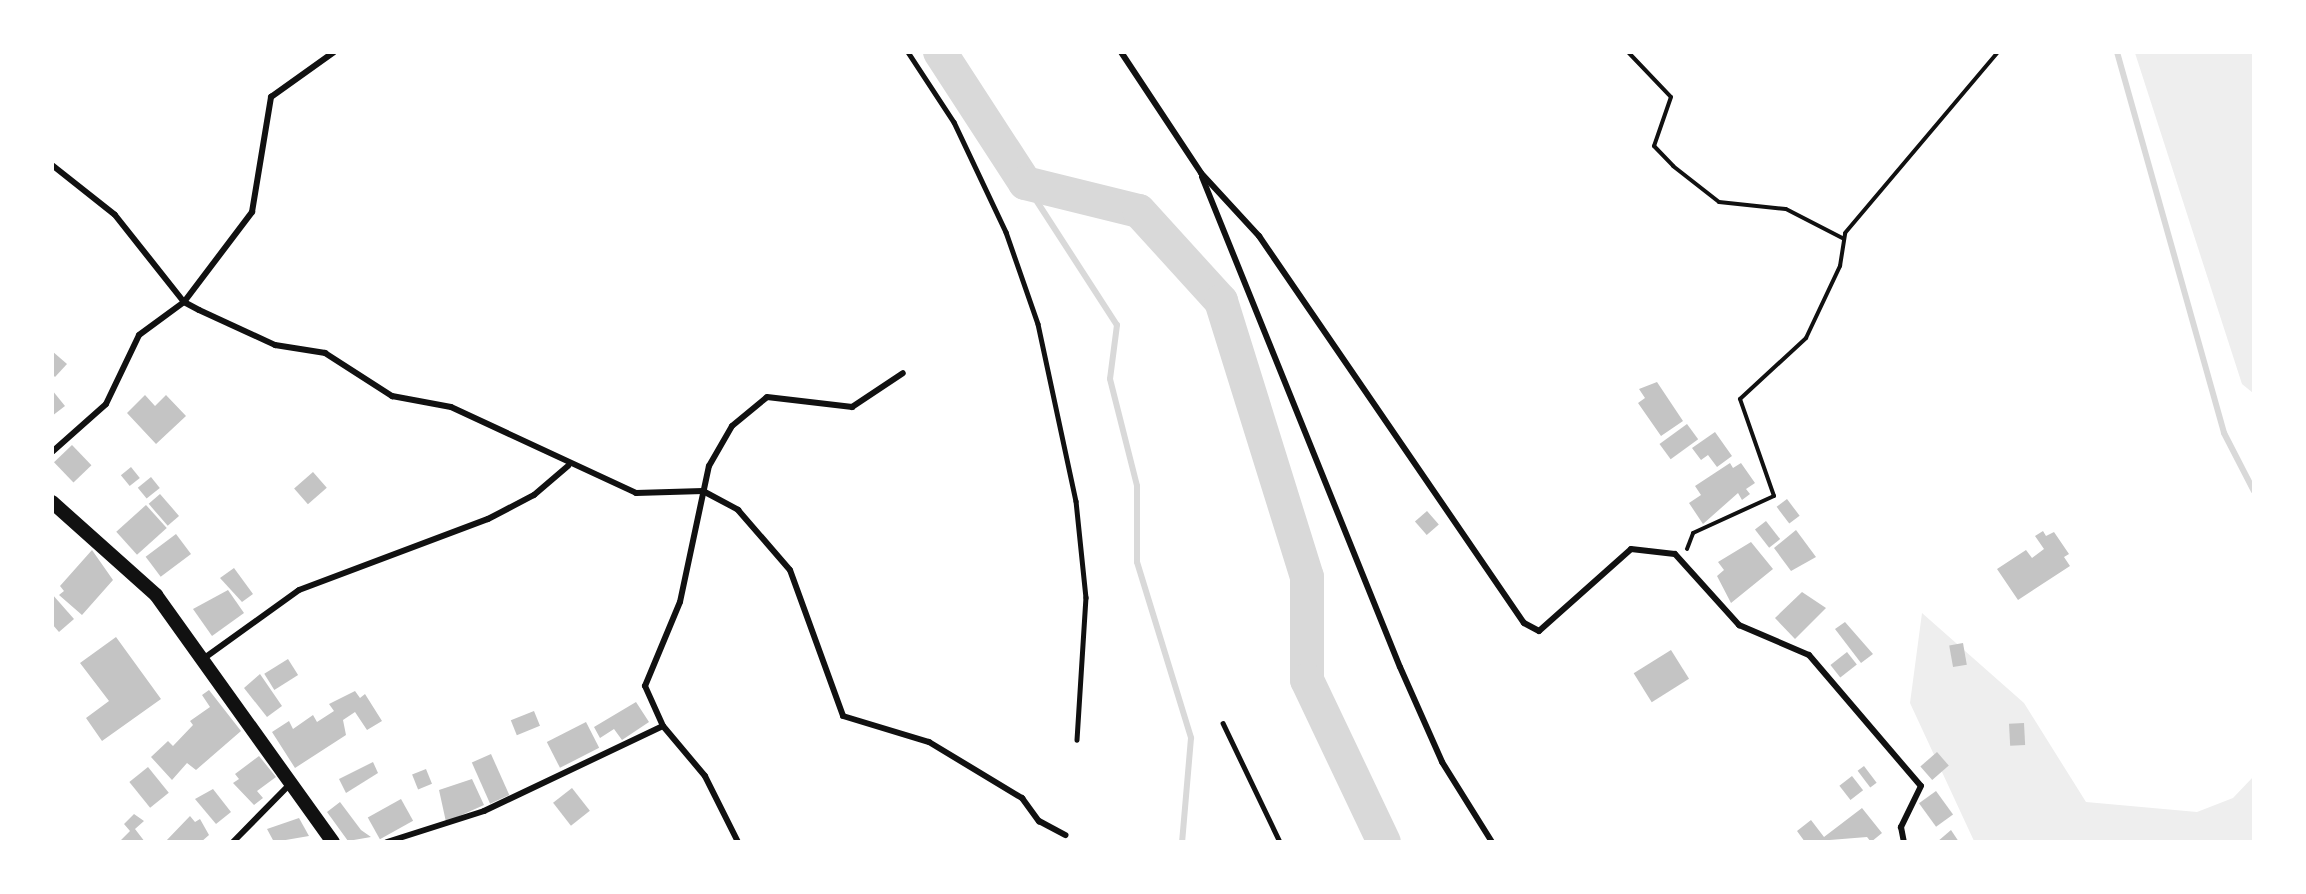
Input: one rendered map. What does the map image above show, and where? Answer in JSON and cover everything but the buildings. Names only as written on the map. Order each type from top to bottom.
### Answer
[{"type":"main road","points":[[52,502],[129,566],[203,659],[333,842]]},
{"type":"street","points":[[52,452],[106,404],[139,335],[184,302],[252,212],[271,98],[334,52]]},
{"type":"street","points":[[1121,52],[1201,173],[1259,236],[1524,623],[1539,631],[1631,549],[1682,559],[1739,625],[1809,655],[1921,786],[1901,827],[1904,842]]},
{"type":"street","points":[[52,165],[115,215],[184,302],[275,345],[325,352],[392,396],[451,407],[568,466],[636,493],[703,491],[738,510],[790,570],[843,716],[928,742],[1022,798],[1039,821],[1065,835]]},
{"type":"street","points":[[1201,173],[1400,667],[1442,762],[1492,842]]},
{"type":"street","points":[[738,842],[705,776],[663,726],[645,686],[680,602],[703,491],[732,426],[767,397],[852,407],[903,374]]},
{"type":"street","points":[[203,659],[299,590],[488,519],[534,495],[568,466]]},
{"type":"street","points":[[387,842],[484,812],[663,726]]},
{"type":"street","points":[[233,842],[291,783]]},
{"type":"lane","points":[[908,52],[954,123],[1006,232],[1038,324],[1076,501],[1086,597],[1077,740]]},
{"type":"lane","points":[[1222,723],[1280,842]]},
{"type":"path","points":[[1628,52],[1671,98],[1654,146],[1673,166],[1719,202],[1786,209],[1844,239]]},
{"type":"path","points":[[1682,559],[1693,533],[1774,496],[1740,399],[1806,338],[1840,266],[1844,239],[1866,203],[1998,52]]},
{"type":"shaded area","points":[[2135,53],[2253,53],[2253,393],[2242,384]]},
{"type":"shaded area","points":[[1922,613],[2024,703],[2086,802],[2197,812],[2233,798],[2253,777],[2253,841],[1974,841],[1910,703]]},
{"type":"waterway","points":[[940,52],[1025,183],[1139,211],[1221,301],[1307,577],[1307,680],[1384,842]]},
{"type":"waterway","points":[[2117,52],[2224,433],[2254,491]]},
{"type":"waterway","points":[[1025,183],[1117,325],[1110,379],[1137,486],[1137,562],[1191,738],[1182,842]]}]
